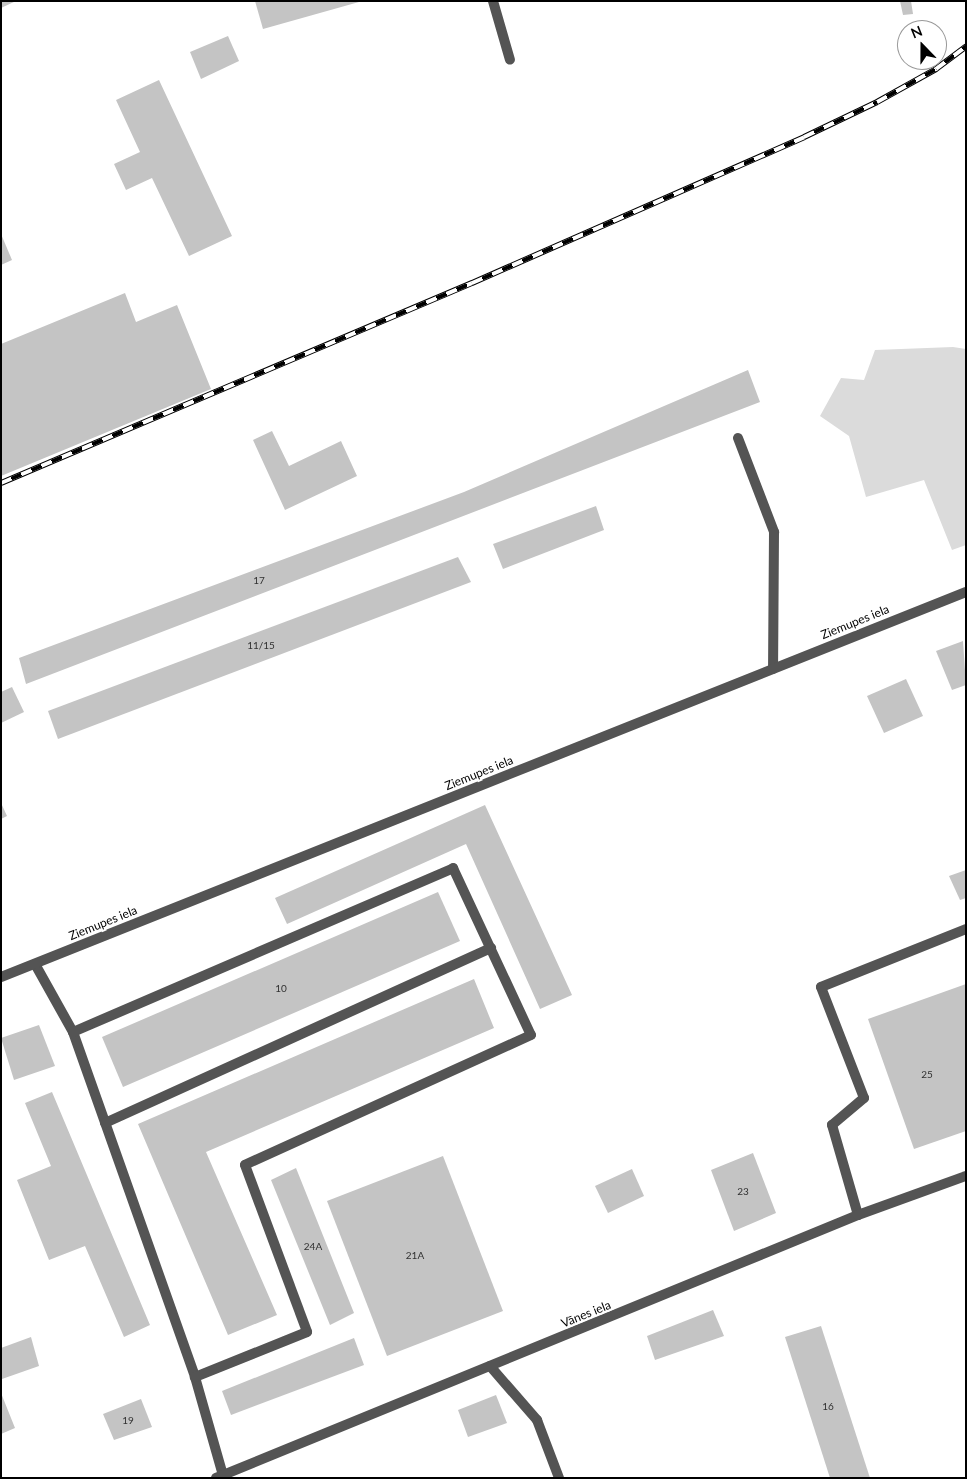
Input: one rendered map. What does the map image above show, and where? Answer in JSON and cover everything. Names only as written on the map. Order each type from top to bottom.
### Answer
[{"type":"street","points":[[493,1],[510,60]]},
{"type":"street","points":[[738,438],[774,532],[773,669]]},
{"type":"street","name":"Ziemupes iela","points":[[1,977],[966,592]]},
{"type":"street","points":[[73,1032],[453,868],[531,1036],[245,1165],[307,1332],[195,1377]]},
{"type":"street","points":[[858,1215],[832,1125],[864,1098],[822,987],[966,929]]},
{"type":"street","points":[[105,1123],[491,948]]},
{"type":"street","points":[[34,964],[73,1032],[195,1377],[220,1477]]},
{"type":"street","name":"Vānes iela","points":[[220,1477],[858,1215],[966,1176]]},
{"type":"street","points":[[490,1366],[537,1420],[559,1478]]},
{"type":"shaded area","points":[[953,347],[966,349],[966,545],[952,550],[924,480],[866,497],[849,436],[820,416],[841,378],[864,380],[875,350]]},
{"type":"building","points":[[1,1],[16,1],[1,8]]},
{"type":"building","points":[[255,1],[359,1],[359,2],[263,29]]},
{"type":"building","points":[[900,1],[911,1],[913,14],[903,15]]},
{"type":"building","points":[[228,36],[239,61],[201,79],[190,52]]},
{"type":"building","points":[[159,80],[232,236],[189,256],[152,178],[126,190],[114,164],[140,152],[116,100]]},
{"type":"building","points":[[1,234],[12,260],[1,265]]},
{"type":"building","points":[[125,293],[136,322],[177,305],[211,389],[1,476],[1,344]]},
{"type":"building","points":[[748,370],[760,402],[26,684],[19,658],[464,492]]},
{"type":"building","points":[[272,431],[289,466],[341,441],[357,476],[285,510],[253,440]]},
{"type":"building","points":[[596,506],[604,530],[503,569],[493,544]]},
{"type":"building","points":[[458,557],[471,582],[58,739],[48,711]]},
{"type":"building","points":[[963,641],[966,685],[952,690],[936,651]]},
{"type":"building","points":[[906,679],[923,716],[884,733],[867,696]]},
{"type":"building","points":[[12,687],[24,712],[1,723],[1,692]]},
{"type":"building","points":[[1,803],[7,816],[1,819]]},
{"type":"building","points":[[485,805],[572,995],[540,1009],[466,844],[287,924],[275,898]]},
{"type":"building","points":[[966,870],[966,898],[960,900],[949,876]]},
{"type":"building","points":[[438,892],[460,941],[123,1087],[102,1037]]},
{"type":"building","points":[[474,979],[494,1028],[206,1152],[277,1315],[228,1335],[138,1124]]},
{"type":"building","points":[[966,984],[966,1131],[914,1149],[868,1019]]},
{"type":"building","points":[[39,1025],[55,1066],[14,1080],[1,1038]]},
{"type":"building","points":[[52,1092],[150,1325],[124,1337],[85,1246],[49,1260],[17,1180],[51,1166],[25,1103]]},
{"type":"building","points":[[753,1153],[776,1213],[734,1231],[711,1170]]},
{"type":"building","points":[[443,1156],[503,1311],[387,1356],[327,1201]]},
{"type":"building","points":[[296,1168],[354,1313],[330,1325],[271,1180]]},
{"type":"building","points":[[632,1169],[644,1196],[608,1213],[595,1186]]},
{"type":"building","points":[[713,1310],[724,1336],[655,1360],[647,1336]]},
{"type":"building","points":[[821,1326],[870,1478],[830,1478],[785,1337]]},
{"type":"building","points":[[31,1337],[39,1366],[2,1379],[1,1348]]},
{"type":"building","points":[[354,1338],[364,1365],[231,1415],[222,1391]]},
{"type":"building","points":[[1,1393],[15,1428],[1,1434]]},
{"type":"building","points":[[496,1395],[507,1423],[468,1437],[458,1410]]},
{"type":"building","points":[[141,1399],[152,1427],[114,1440],[103,1414]]},
{"type":"railway","points":[[1,483],[472,283],[804,137],[877,102],[936,69],[966,46]]}]
